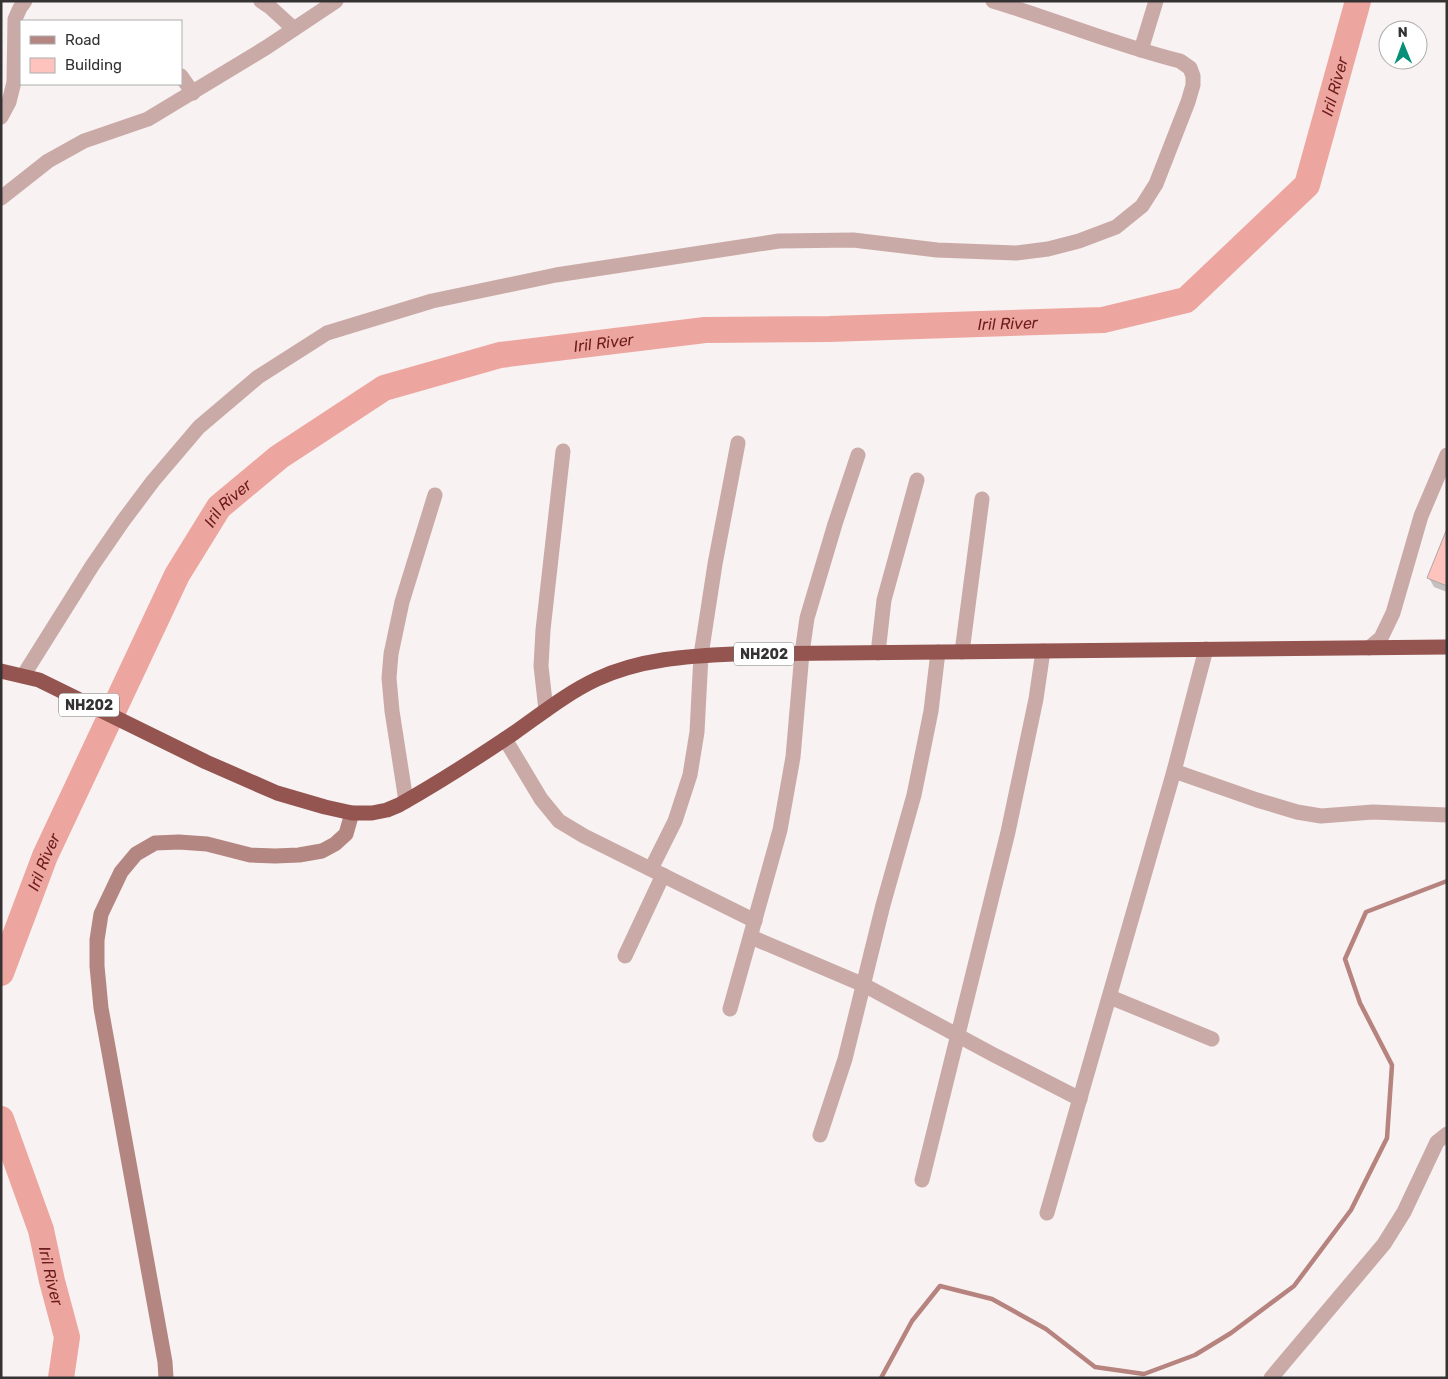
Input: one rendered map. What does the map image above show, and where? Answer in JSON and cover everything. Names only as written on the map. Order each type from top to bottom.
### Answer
[{"type":"highway","name":"NH202","points":[[1,671],[39,680],[206,762],[277,793],[325,808],[352,813],[387,810],[406,801],[596,679],[658,660],[701,655],[802,653],[1447,646]]},
{"type":"street","points":[[1,117],[9,102],[14,82],[15,19],[25,1]]},
{"type":"street","points":[[261,1],[294,29]]},
{"type":"street","points":[[1,198],[48,161],[84,141],[148,120],[336,1]]},
{"type":"street","points":[[23,676],[92,566],[123,521],[153,481],[199,427],[258,377],[327,333],[432,301],[556,275],[779,241],[853,240],[937,250],[1016,253],[1048,249],[1079,241],[1116,227],[1142,206],[1156,184],[1193,85],[1193,76],[1190,68],[1180,61],[1107,40],[1038,8],[993,1]]},
{"type":"street","points":[[1141,50],[1156,1]]},
{"type":"street","points":[[182,77],[193,93]]},
{"type":"street","points":[[625,956],[657,872],[690,775],[697,732],[701,655],[715,564],[738,443]]},
{"type":"street","points":[[546,710],[541,666],[543,630],[563,450]]},
{"type":"street","points":[[1369,648],[1381,638],[1393,613],[1421,516],[1447,455]]},
{"type":"street","points":[[730,1009],[780,830],[793,757],[807,618],[832,533],[858,456]]},
{"type":"street","points":[[878,652],[884,600],[917,480]]},
{"type":"street","points":[[406,801],[392,710],[389,678],[391,654],[402,602],[435,495]]},
{"type":"street","points":[[962,652],[982,499]]},
{"type":"street","points":[[1047,1213],[1174,771],[1206,649]]},
{"type":"street","points":[[922,1180],[1008,832],[1036,699],[1043,651]]},
{"type":"street","points":[[820,1135],[845,1059],[883,905],[914,794],[931,711],[938,652]]},
{"type":"street","points":[[505,739],[541,799],[559,820],[584,836],[755,921]]},
{"type":"street","points":[[1174,771],[1257,800],[1297,812],[1320,816],[1373,812],[1447,815]]},
{"type":"street","points":[[166,1378],[165,1362],[101,1008],[97,966],[97,940],[101,914],[121,872],[136,854],[155,843],[207,844],[250,855],[275,856],[322,851],[335,844],[346,834],[352,813]]},
{"type":"street","points":[[751,936],[864,984],[994,1055],[1080,1099]]},
{"type":"street","points":[[1110,997],[1212,1039]]},
{"type":"street","points":[[1271,1378],[1384,1244],[1404,1212],[1437,1142],[1447,1134]]},
{"type":"building","points":[[1447,531],[1447,586],[1427,578]]},
{"type":"waterway","name":"Iril River","points":[[1,973],[45,856],[177,575],[219,507],[279,457],[384,388],[500,355],[705,330],[829,329],[1103,320],[1186,300],[1307,185],[1358,1]]},
{"type":"waterway","points":[[881,1378],[912,1321],[940,1286],[992,1299],[1046,1329],[1095,1367],[1144,1374],[1195,1355],[1231,1333],[1294,1286],[1351,1210],[1387,1138],[1392,1065],[1360,1003],[1345,959],[1366,912],[1447,881]]},
{"type":"waterway","name":"Iril River","points":[[1,1119],[41,1230],[67,1337],[61,1378]]}]
